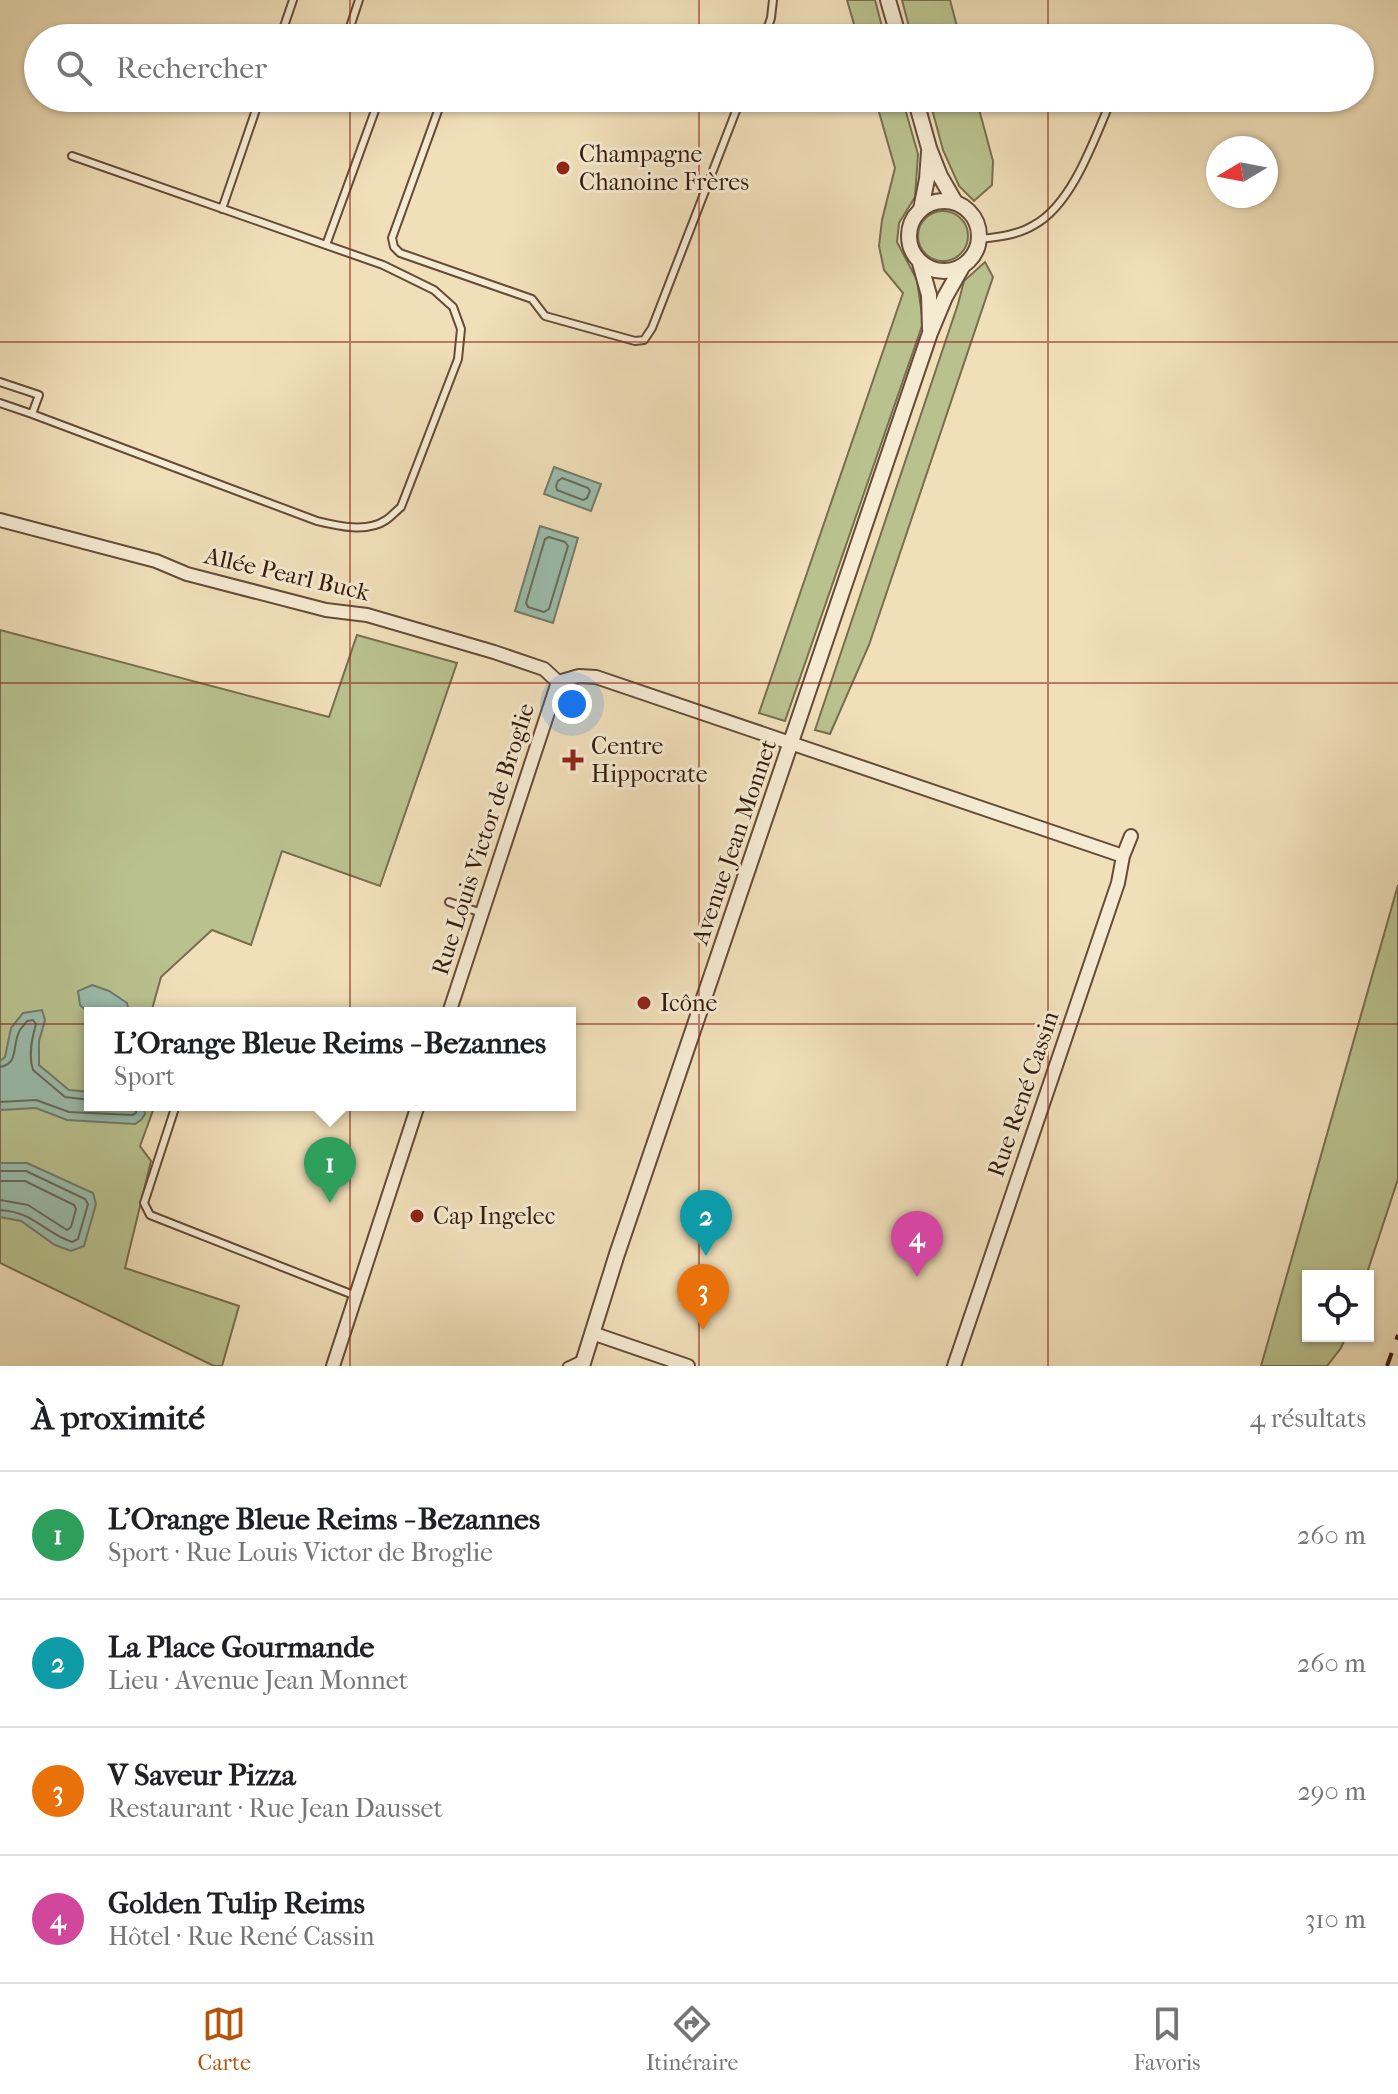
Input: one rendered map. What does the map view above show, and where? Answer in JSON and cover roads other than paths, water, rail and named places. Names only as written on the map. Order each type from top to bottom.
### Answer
[{"type":"street","points":[[888,0],[895,24]]},
{"type":"street","points":[[919,112],[940,176],[955,202]]},
{"type":"street","points":[[921,209],[929,148]]},
{"type":"street","points":[[944,200],[955,202],[974,216],[980,239],[977,250],[962,267],[941,272],[929,269],[913,253],[909,229],[921,209],[944,200]]},
{"type":"street","name":"Avenue Jean Monnet","points":[[920,262],[929,295],[930,333]]},
{"type":"street","name":"Avenue Jean Monnet","points":[[584,1362],[930,333],[962,267]]},
{"type":"street","name":"Allée Pearl Buck","points":[[0,520],[156,561],[187,574],[326,610],[381,619],[544,669],[558,682]]},
{"type":"street","name":"Rue Louis Victor de Broglie","points":[[451,1007],[558,682],[579,676],[596,677],[1123,856]]},
{"type":"street","name":"Rue René Cassin","points":[[954,1366],[1113,898],[1131,836]]},
{"type":"street","points":[[333,1366],[416,1111]]},
{"type":"street","points":[[592,1333],[688,1366]]},
{"type":"lane","points":[[285,24],[293,0]]},
{"type":"lane","points":[[351,24],[359,0]]},
{"type":"lane","points":[[769,24],[773,0]]},
{"type":"lane","points":[[222,209],[255,112]]},
{"type":"lane","points":[[326,245],[374,112]]},
{"type":"lane","points":[[438,112],[392,238],[394,247],[400,253],[532,299],[545,316],[635,341],[644,340],[652,328],[736,112]]},
{"type":"lane","points":[[980,239],[1013,234],[1034,226],[1057,208],[1090,150],[1106,112]]},
{"type":"lane","points":[[0,403],[317,521],[343,528],[365,526],[384,522],[401,507],[458,359],[461,329],[453,307],[434,290],[383,265],[72,156]]},
{"type":"lane","points":[[0,382],[39,395],[32,414]]},
{"type":"lane","points":[[449,902],[482,913]]},
{"type":"lane","points":[[174,1111],[144,1203],[150,1215],[356,1296]]},
{"type":"lane","points":[[567,1366],[584,1362]]},
{"type":"water","points":[[554,467],[601,484],[591,511],[544,494]]},
{"type":"water","points":[[540,526],[578,538],[553,623],[515,611]]},
{"type":"water","points":[[92,985],[109,991],[127,1003],[128,1007],[84,1009],[80,1005],[78,991]]},
{"type":"water","points":[[42,1010],[45,1020],[39,1041],[39,1065],[69,1090],[84,1091],[84,1111],[144,1111],[141,1120],[135,1124],[67,1120],[36,1108],[0,1110],[0,1061],[5,1057],[11,1028],[23,1013]]},
{"type":"water","points":[[0,1163],[27,1163],[93,1193],[96,1204],[84,1246],[71,1251],[55,1245],[21,1221],[0,1217]]},
{"type":"railway","points":[[1387,1366],[1398,1335]]},
{"type":"place","name":"Champagne Chanoine Frères","points":[[563,168]]},
{"type":"place","name":"Centre Hippocrate","points":[[573,760]]},
{"type":"place","name":"Icône","points":[[644,1003]]},
{"type":"place","name":"L'Orange Bleue Reims - Bezannes","points":[[330,1203]]},
{"type":"place","name":"Cap Ingelec","points":[[417,1216]]},
{"type":"place","name":"La Place Gourmande","points":[[706,1256]]},
{"type":"place","name":"Golden Tulip Reims","points":[[917,1277]]},
{"type":"place","name":"V Saveur Pizza","points":[[703,1330]]}]
